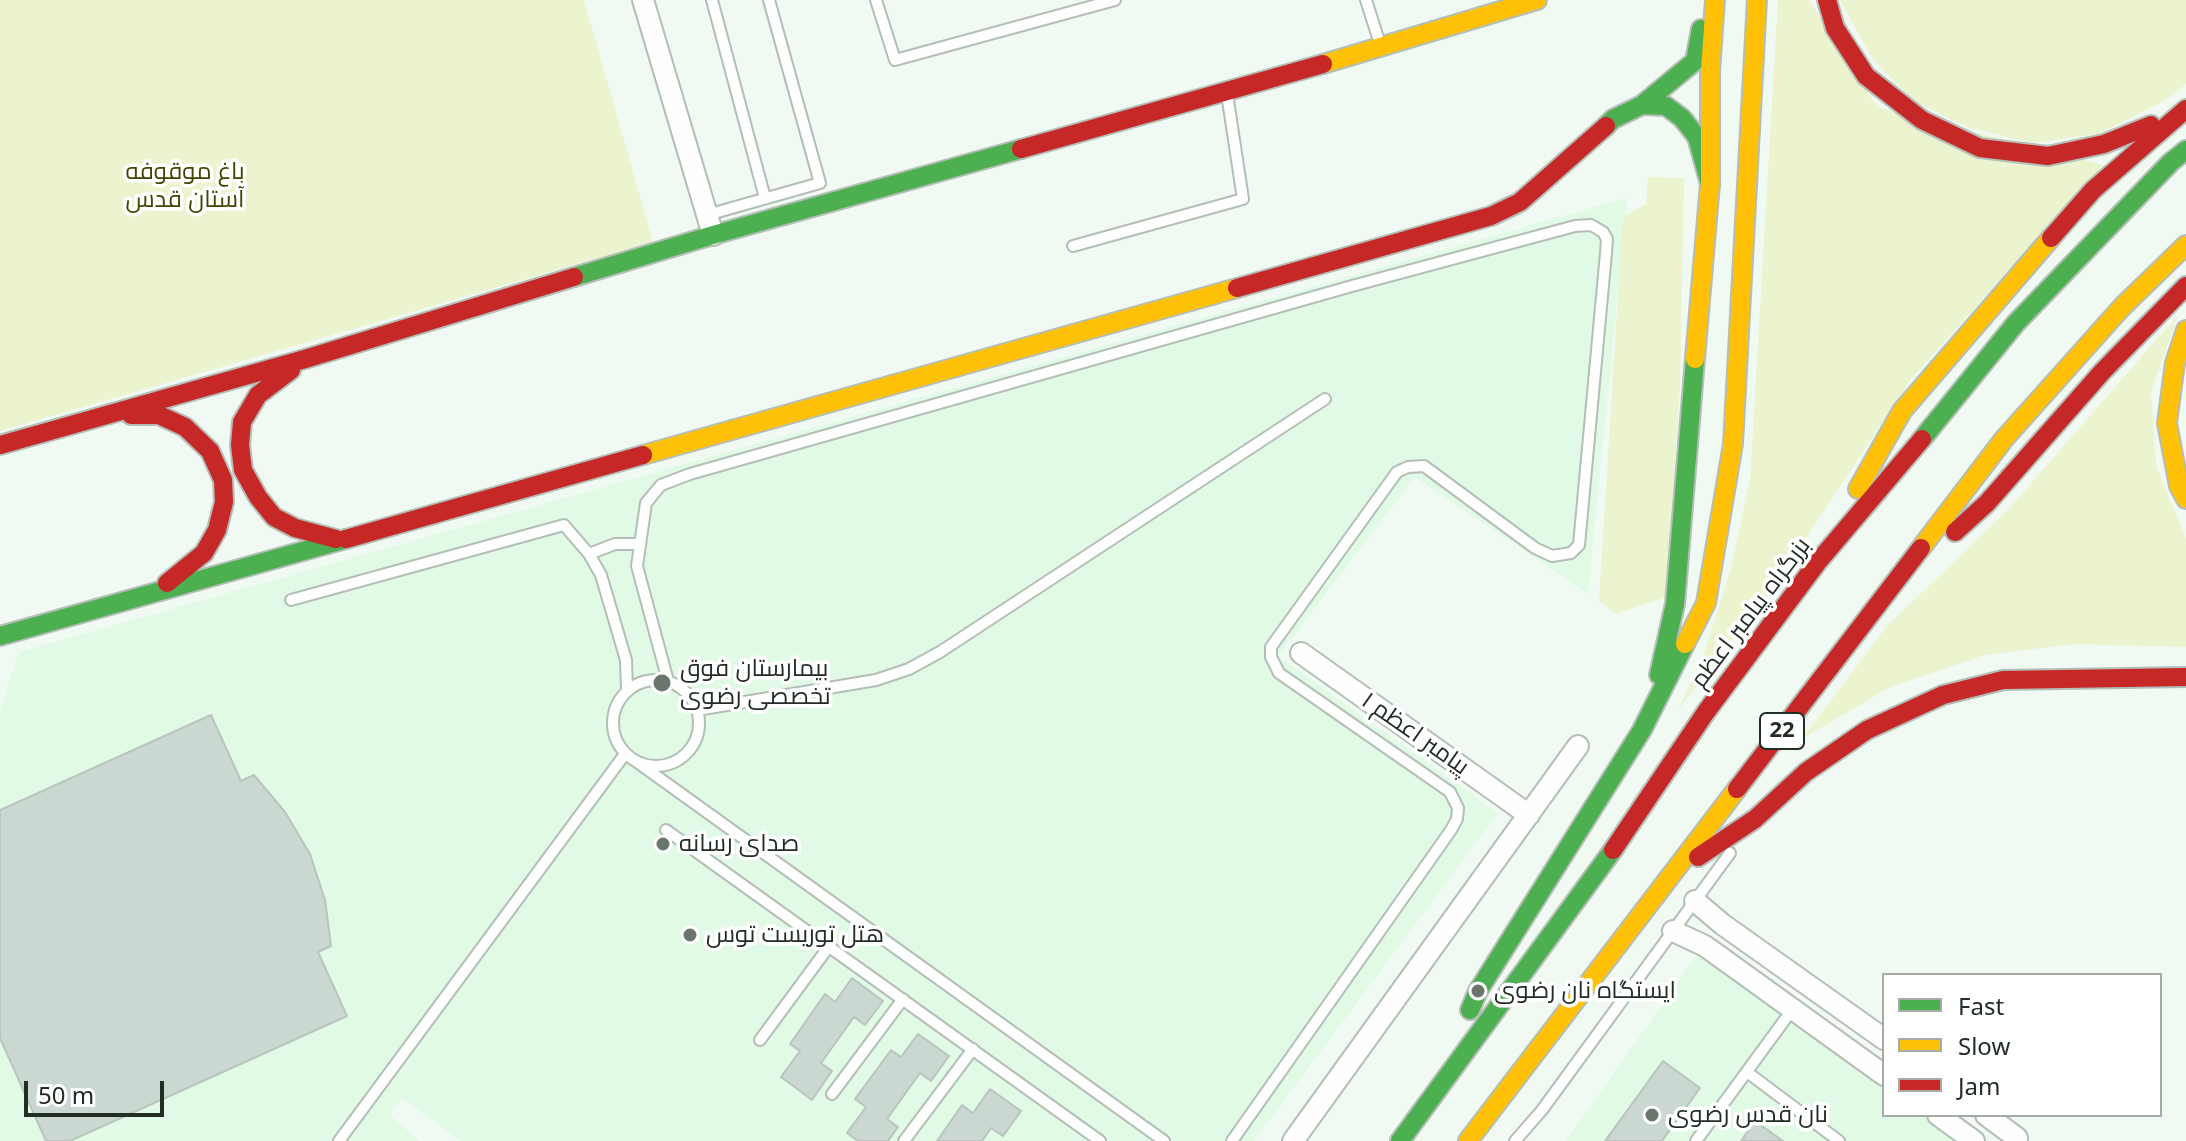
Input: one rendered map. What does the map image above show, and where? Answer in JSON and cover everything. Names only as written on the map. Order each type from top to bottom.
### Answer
[{"type":"main road","points":[[0,445],[305,359],[710,225],[1227,92],[1537,0]]},
{"type":"main road","points":[[0,636],[1491,216],[1520,202],[1613,119],[1642,105],[1695,61],[1702,27],[1699,0]]},
{"type":"main road","points":[[1642,730],[1675,604],[1710,184],[1710,71],[1715,0]]},
{"type":"main road","points":[[1433,1095],[1478,991],[1642,730],[1706,603],[1733,444],[1757,0]]},
{"type":"main road","points":[[1827,0],[1835,28],[1866,76],[1922,120],[1980,148],[2048,156],[2104,144],[2183,111]]},
{"type":"main road","points":[[1642,105],[1666,106],[1682,118],[1697,137],[1710,184]]},
{"type":"main road","points":[[1817,563],[1902,411],[2093,190],[2183,111]]},
{"type":"main road","name":"بزرگراه پیامبر اعظم","points":[[1400,1141],[1618,843],[1706,712],[1817,563],[2016,323],[2186,150]]},
{"type":"main road","points":[[1893,586],[2004,439],[2122,307],[2186,245]]},
{"type":"main road","points":[[1893,586],[1987,503],[2102,372],[2186,286]]},
{"type":"main road","points":[[2186,330],[2175,363],[2167,423],[2179,486],[2186,499]]},
{"type":"main road","points":[[305,359],[258,395],[242,422],[240,445],[243,470],[274,517],[295,528],[338,540]]},
{"type":"main road","points":[[108,415],[159,415],[185,427],[210,451],[223,480],[224,502],[217,530],[204,553],[156,591]]},
{"type":"main road","name":"22","points":[[1468,1141],[1893,586]]},
{"type":"main road","points":[[1671,875],[1755,819],[1806,772],[1867,730],[1943,695],[2003,680],[2183,678]]},
{"type":"street","points":[[643,0],[710,225]]},
{"type":"street","name":"پیامبر اعظم ۱","points":[[1301,653],[1529,815]]},
{"type":"street","points":[[1293,1141],[1578,746]]},
{"type":"street","points":[[1695,901],[1722,924],[1882,1038]]},
{"type":"street","points":[[1673,931],[1705,946],[1791,1011],[1882,1074]]},
{"type":"street","points":[[1791,1011],[1810,985]]},
{"type":"street","points":[[1941,1117],[1974,1141]]},
{"type":"street","points":[[1989,1117],[2017,1138],[2015,1141]]},
{"type":"lane","points":[[712,0],[765,198]]},
{"type":"lane","points":[[710,225],[765,198],[820,183],[769,0]]},
{"type":"lane","points":[[876,0],[895,60],[1115,0]]},
{"type":"lane","points":[[1366,0],[1381,46]]},
{"type":"lane","points":[[1073,246],[1243,199],[1227,92]]},
{"type":"lane","points":[[668,681],[637,566],[646,503],[661,485],[690,474],[1352,286],[1575,226],[1591,225],[1603,232],[1607,239],[1606,253],[1579,545],[1571,553],[1552,556],[1535,548],[1424,466],[1408,467],[1397,472],[1271,647],[1271,657],[1279,673],[1450,792],[1458,808],[1451,830],[1232,1141]]},
{"type":"lane","points":[[697,710],[876,680],[909,669],[954,644],[1325,399]]},
{"type":"lane","points":[[291,600],[564,525],[589,554],[601,575],[626,660],[627,690]]},
{"type":"lane","points":[[589,554],[615,544],[640,544]]},
{"type":"lane","points":[[637,762],[651,766],[665,765],[689,751],[699,725],[697,710],[681,687],[654,679],[639,682],[627,690],[618,701],[612,728],[625,754],[1164,1141]]},
{"type":"lane","points":[[339,1141],[625,754]]},
{"type":"lane","points":[[1515,1141],[1542,1110],[1755,819]]},
{"type":"lane","points":[[666,830],[1100,1141]]},
{"type":"lane","points":[[760,1040],[830,945]]},
{"type":"lane","points":[[832,1094],[903,999]]},
{"type":"lane","points":[[1696,1141],[1791,1011]]},
{"type":"lane","points":[[904,1141],[973,1049]]},
{"type":"lane","points":[[1747,1072],[1839,1141]]},
{"type":"shaded area","name":"بیمارستان فوق تخصصی رضوی","points":[[1627,198],[1588,594],[1415,477],[1278,656],[1498,813],[1254,1141],[461,1141],[402,1098],[390,1115],[419,1141],[0,1141],[0,710],[19,652]]},
{"type":"shaded area","points":[[1701,949],[1882,1083],[1882,1117],[1929,1117],[1962,1141],[1566,1141]]},
{"type":"green space","name":"باغ موقوفه آستان قدس","points":[[0,0],[584,0],[653,242],[0,431]]},
{"type":"green space","points":[[1778,0],[1809,0],[1877,107],[2103,165],[1911,379],[1770,592],[1678,710],[1704,654],[1731,568],[1750,480]]},
{"type":"green space","points":[[1840,0],[2186,0],[2186,84],[2166,100],[2098,134],[2031,143],[1967,127],[1914,101],[1872,58]]},
{"type":"green space","points":[[1648,177],[1684,178],[1680,386],[1666,597],[1616,614],[1599,601],[1623,217],[1646,204]]},
{"type":"green space","points":[[2178,315],[2151,392],[2156,466],[2186,538],[2186,647],[2073,644],[1985,655],[1890,687],[1802,739],[1886,627],[2007,511]]},
{"type":"building","points":[[211,715],[241,781],[254,775],[285,812],[310,854],[325,900],[331,946],[318,952],[347,1016],[70,1141],[46,1141],[0,1038],[0,810]]},
{"type":"building","points":[[852,978],[883,1001],[865,1025],[854,1017],[821,1063],[832,1071],[812,1100],[781,1077],[800,1051],[790,1044],[825,994],[835,1002]]},
{"type":"building","points":[[918,1034],[949,1056],[931,1081],[920,1073],[887,1119],[898,1127],[888,1141],[858,1141],[847,1133],[866,1107],[855,1099],[891,1050],[901,1057]]},
{"type":"building","name":"نان قدس رضوی","points":[[1663,1061],[1700,1088],[1662,1141],[1605,1141]]},
{"type":"building","points":[[990,1089],[1021,1111],[1003,1136],[991,1128],[982,1141],[937,1141],[962,1105],[973,1113]]},
{"type":"building","points":[[1755,1121],[1783,1141],[1741,1141]]},
{"type":"traffic: fast","points":[[1642,105],[1695,61],[1701,29]]},
{"type":"traffic: fast","points":[[1606,126],[1613,119],[1642,105],[1666,106],[1682,118],[1697,137],[1710,184]]},
{"type":"traffic: fast","points":[[574,277],[1021,149]]},
{"type":"traffic: fast","points":[[1922,439],[2016,323],[2186,150]]},
{"type":"traffic: fast","points":[[1659,675],[1675,604],[1695,359]]},
{"type":"traffic: fast","points":[[0,636],[346,539]]},
{"type":"traffic: fast","points":[[1470,1010],[1478,991],[1642,730],[1685,644]]},
{"type":"traffic: fast","points":[[1400,1141],[1613,850]]},
{"type":"traffic: slow","points":[[1323,64],[1537,0]]},
{"type":"traffic: slow","points":[[1695,359],[1710,184],[1710,71],[1715,0]]},
{"type":"traffic: slow","points":[[1685,644],[1706,603],[1733,444],[1757,0]]},
{"type":"traffic: slow","points":[[1858,489],[1902,411],[2051,238]]},
{"type":"traffic: slow","points":[[1921,548],[2004,439],[2122,307],[2186,245]]},
{"type":"traffic: slow","points":[[643,455],[1237,288]]},
{"type":"traffic: slow","points":[[2186,330],[2175,363],[2167,423],[2179,486],[2186,499]]},
{"type":"traffic: slow","points":[[1468,1141],[1737,789]]},
{"type":"traffic: jam","points":[[1827,0],[1835,28],[1866,76],[1922,120],[1980,148],[2048,156],[2104,144],[2151,125]]},
{"type":"traffic: jam","points":[[1021,149],[1323,64]]},
{"type":"traffic: jam","points":[[2051,238],[2093,190],[2186,109]]},
{"type":"traffic: jam","points":[[1237,288],[1491,216],[1520,202],[1606,126]]},
{"type":"traffic: jam","points":[[0,445],[305,359],[574,277]]},
{"type":"traffic: jam","points":[[1955,532],[1987,503],[2102,372],[2186,286]]},
{"type":"traffic: jam","points":[[291,370],[258,395],[242,422],[240,445],[243,470],[274,517],[295,528],[336,539]]},
{"type":"traffic: jam","points":[[131,415],[159,415],[185,427],[210,451],[223,480],[224,502],[217,530],[204,553],[167,583]]},
{"type":"traffic: jam","points":[[1613,850],[1706,712],[1817,563],[1922,439]]},
{"type":"traffic: jam","points":[[346,539],[643,455]]},
{"type":"traffic: jam","points":[[1737,789],[1921,548]]},
{"type":"traffic: jam","points":[[1698,857],[1755,819],[1806,772],[1867,730],[1943,695],[2003,680],[2186,677]]},
{"type":"place","name":"بیمارستان فوق تخصصی رضوی","points":[[662,683]]},
{"type":"place","name":"صدای رسانه","points":[[663,844]]},
{"type":"place","name":"هتل توریست توس","points":[[690,935]]},
{"type":"place","name":"ایستگاه نان رضوی","points":[[1478,991]]},
{"type":"place","name":"نان قدس رضوی","points":[[1652,1115]]}]
